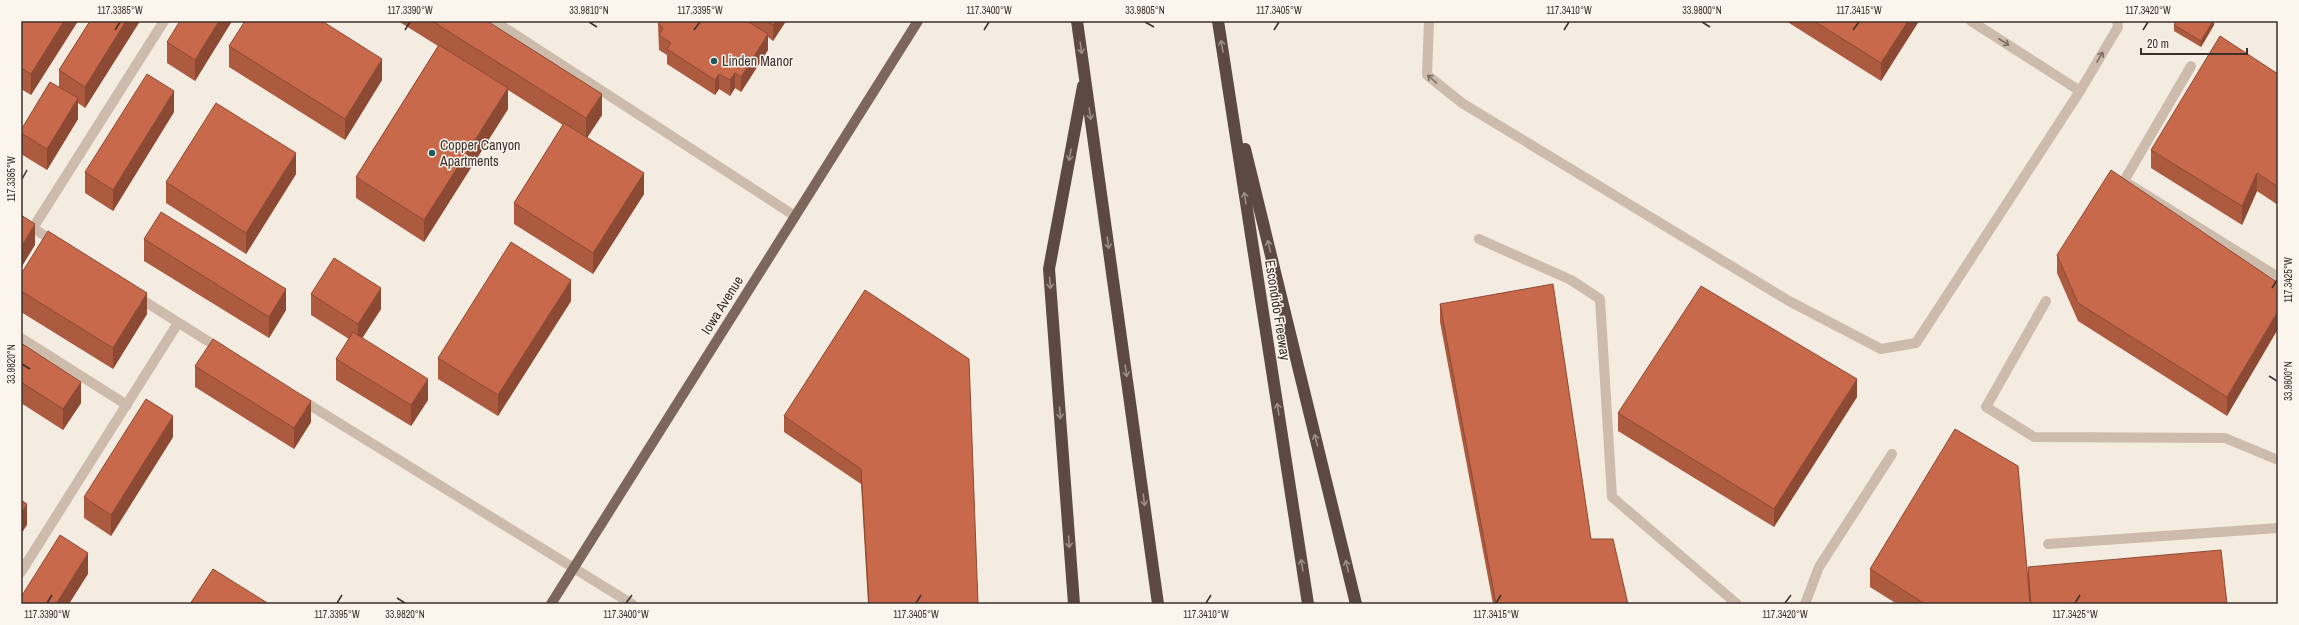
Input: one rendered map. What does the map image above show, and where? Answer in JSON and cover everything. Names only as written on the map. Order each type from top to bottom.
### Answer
[{"type":"highway","points":[[1077,21],[1158,604]]},
{"type":"highway","name":"Escondido Freeway","points":[[1218,21],[1308,604]]},
{"type":"highway","points":[[1226,70],[1356,604]]},
{"type":"highway","points":[[1074,604],[1049,269],[1085,75]]},
{"type":"main road","name":"Iowa Avenue","points":[[551,604],[918,21]]},
{"type":"lane","points":[[66,249],[30,226],[164,21]]},
{"type":"lane","points":[[494,21],[795,216]]},
{"type":"lane","points":[[1428,21],[1427,75],[1462,103],[1790,301],[1881,349],[1916,343],[2080,91],[2118,26],[2117,21]]},
{"type":"lane","points":[[1971,21],[2080,91]]},
{"type":"lane","points":[[2191,66],[2124,181],[2278,277]]},
{"type":"lane","points":[[1480,239],[1571,280],[1600,299],[1612,497],[1737,604]]},
{"type":"lane","points":[[125,288],[232,356]]},
{"type":"lane","points":[[2046,301],[1986,407],[2034,437],[2225,438],[2278,460]]},
{"type":"lane","points":[[21,572],[178,323]]},
{"type":"lane","points":[[21,338],[127,405]]},
{"type":"lane","points":[[292,394],[632,604]]},
{"type":"lane","points":[[1805,604],[1819,567],[1892,454]]},
{"type":"lane","points":[[2048,544],[2278,528]]},
{"type":"building","points":[[21,21],[64,21],[31,74],[21,68]]},
{"type":"building","points":[[90,21],[126,21],[85,87],[59,70]]},
{"type":"building","points":[[180,21],[219,21],[195,60],[167,42]]},
{"type":"building","points":[[245,21],[322,21],[382,59],[345,119],[229,46]]},
{"type":"building","points":[[432,21],[487,21],[602,94],[586,118]]},
{"type":"building","name":"Linden Manor","points":[[660,21],[747,21],[768,34],[741,77],[735,73],[730,80],[719,74],[715,80],[667,49],[671,43],[659,35],[663,28],[658,24]]},
{"type":"building","points":[[766,21],[776,21],[773,25]]},
{"type":"building","points":[[1814,21],[1908,21],[1881,63]]},
{"type":"building","points":[[2176,21],[2213,21],[2201,41],[2174,25]]},
{"type":"building","points":[[2220,36],[2278,74],[2278,187],[2257,173],[2242,206],[2151,150]]},
{"type":"building","name":"Copper Canyon Apartments","points":[[439,45],[508,88],[424,220],[356,177]]},
{"type":"building","points":[[147,74],[174,91],[113,190],[85,172]]},
{"type":"building","points":[[50,82],[78,98],[47,149],[21,133],[21,130]]},
{"type":"building","points":[[216,103],[296,153],[246,233],[166,182]]},
{"type":"building","name":"Copper Canyon Apartments","points":[[564,123],[644,173],[593,253],[514,203]]},
{"type":"building","points":[[2111,170],[2278,283],[2278,311],[2227,397],[2078,303],[2057,255]]},
{"type":"building","points":[[161,212],[286,289],[269,317],[144,239]]},
{"type":"building","points":[[21,215],[35,224],[21,247]]},
{"type":"building","points":[[48,231],[147,293],[113,348],[21,291],[21,274]]},
{"type":"building","points":[[511,242],[571,280],[498,395],[438,358]]},
{"type":"building","points":[[334,258],[381,288],[358,324],[311,294]]},
{"type":"building","points":[[1553,284],[1591,539],[1613,539],[1628,604],[1496,604],[1440,304]]},
{"type":"building","points":[[1701,286],[1857,379],[1774,509],[1618,413]]},
{"type":"building","points":[[865,290],[969,359],[978,604],[869,604],[861,469],[784,416]]},
{"type":"building","points":[[353,332],[428,379],[411,405],[336,359]]},
{"type":"building","points":[[213,339],[311,401],[294,428],[195,366]]},
{"type":"building","points":[[21,343],[81,382],[63,409],[21,382]]},
{"type":"building","points":[[146,399],[173,416],[111,515],[84,497]]},
{"type":"building","points":[[1955,429],[2018,466],[2030,604],[1925,604],[1870,569]]},
{"type":"building","points":[[21,500],[27,504],[21,513]]},
{"type":"building","points":[[60,535],[88,553],[56,604],[21,604],[21,597]]},
{"type":"building","points":[[2221,550],[2227,604],[2031,604],[2028,567]]},
{"type":"building","points":[[213,569],[269,604],[190,604]]},
{"type":"place","name":"Linden Manor","points":[[714,61]]},
{"type":"place","name":"Copper Canyon Apartments","points":[[432,153]]}]
